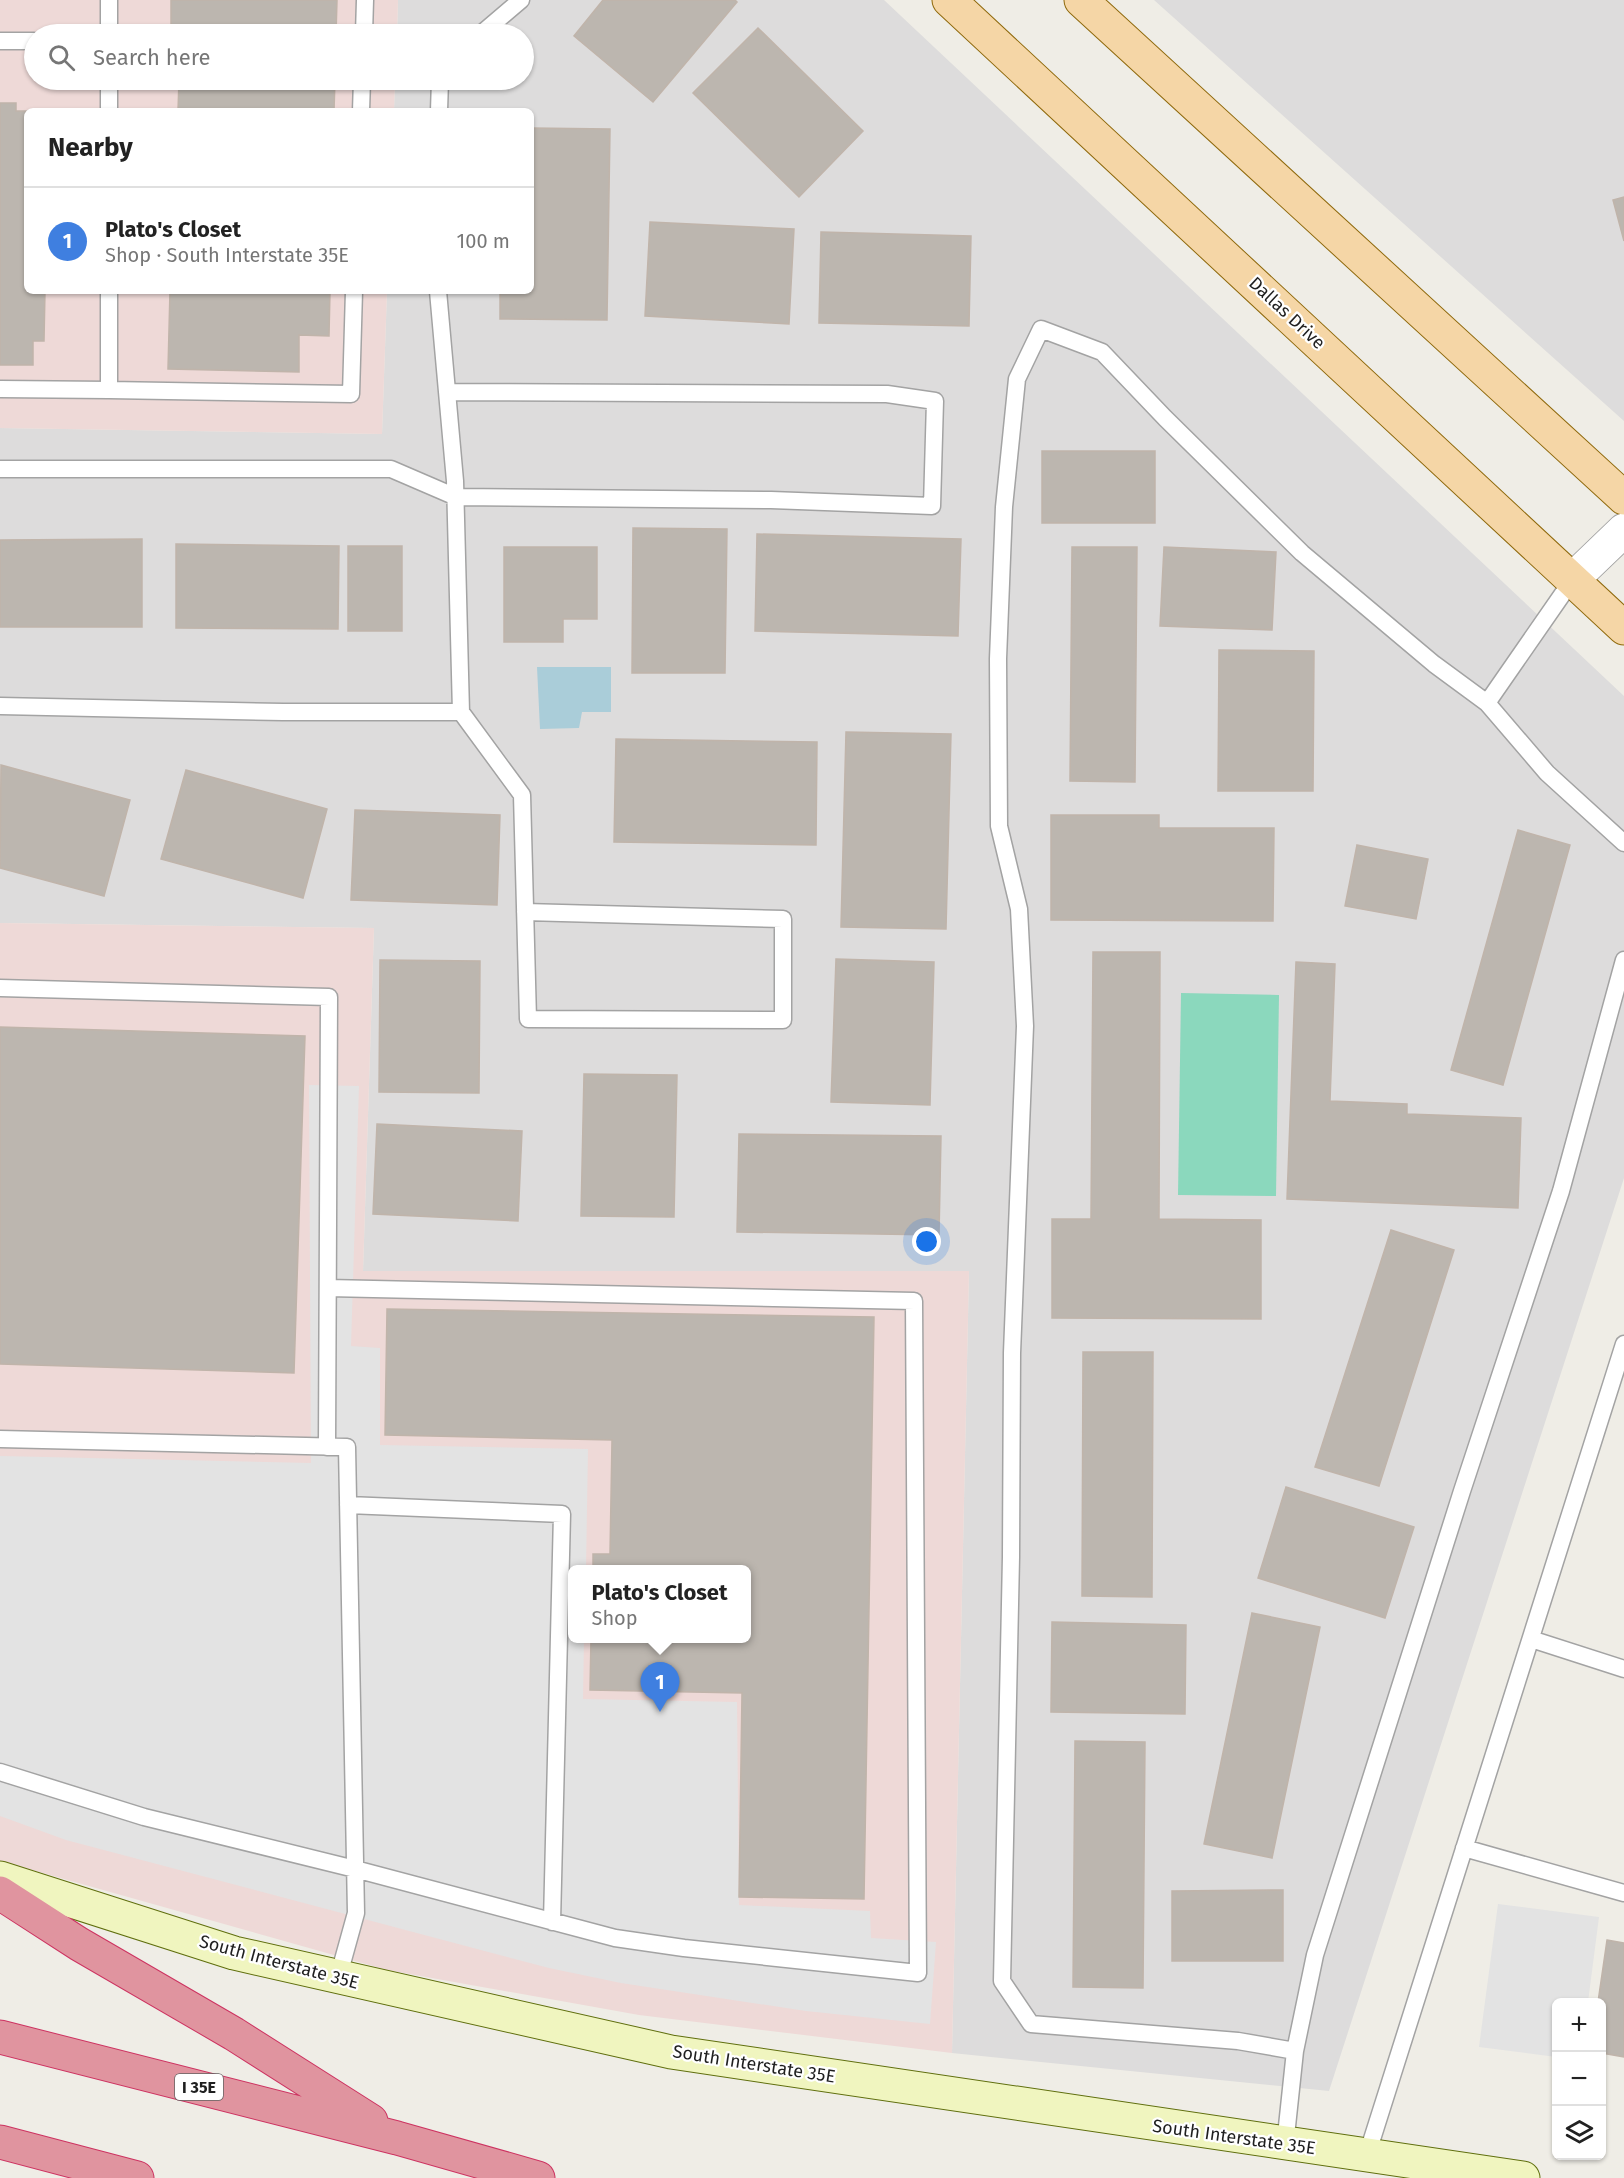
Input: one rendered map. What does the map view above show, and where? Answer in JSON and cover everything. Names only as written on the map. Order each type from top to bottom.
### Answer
[{"type":"highway","points":[[0,1893],[79,1944],[234,2034],[397,2138]]},
{"type":"highway","name":"I 35E","points":[[0,2037],[397,2138],[538,2178]]},
{"type":"highway","points":[[0,2142],[137,2178]]},
{"type":"main road","name":"Dallas Drive","points":[[949,0],[1624,628]]},
{"type":"main road","points":[[1082,0],[1624,498]]},
{"type":"main road","name":"South Interstate 35E","points":[[0,1878],[234,1953],[671,2052],[1285,2145],[1523,2178]]},
{"type":"street","points":[[1573,579],[1624,530]]},
{"type":"lane","points":[[109,0],[109,24]]},
{"type":"lane","points":[[364,24],[365,0]]},
{"type":"lane","points":[[492,24],[520,0]]},
{"type":"lane","points":[[0,41],[24,41]]},
{"type":"lane","points":[[109,90],[109,108]]},
{"type":"lane","points":[[361,108],[362,90]]},
{"type":"lane","points":[[440,90],[440,108]]},
{"type":"lane","points":[[109,294],[109,390]]},
{"type":"lane","points":[[0,389],[351,394],[354,294]]},
{"type":"lane","points":[[438,294],[456,496],[461,712],[522,795],[525,912],[528,1019],[783,1020],[783,919],[525,912]]},
{"type":"lane","points":[[1295,2051],[1238,2041],[1031,2024],[1002,1981],[1011,1580],[1012,1353],[1025,1026],[1019,909],[999,826],[998,659],[1004,507],[1017,378],[1041,329],[1102,352],[1165,418],[1302,553],[1434,664],[1487,703],[1547,773],[1624,843]]},
{"type":"lane","points":[[0,469],[391,469],[456,496],[771,500],[932,506],[935,401],[887,394],[447,392]]},
{"type":"lane","points":[[1487,703],[1573,579]]},
{"type":"lane","points":[[0,706],[283,712],[461,712]]},
{"type":"lane","points":[[1285,2145],[1295,2051],[1316,1955],[1462,1491],[1561,1191],[1624,960]]},
{"type":"lane","points":[[0,988],[329,997],[327,1447]]},
{"type":"lane","points":[[0,1772],[144,1817],[355,1869],[615,1938],[684,1948],[918,1973],[914,1301],[328,1288]]},
{"type":"lane","points":[[1367,2155],[1624,1344]]},
{"type":"lane","points":[[0,1439],[347,1447],[356,1913],[338,1978]]},
{"type":"lane","points":[[348,1505],[561,1514],[552,1922]]},
{"type":"lane","points":[[1531,1639],[1624,1669]]},
{"type":"lane","points":[[1464,1848],[1624,1893]]},
{"type":"shaded area","points":[[0,0],[398,0],[397,24],[24,24],[24,90],[395,90],[394,108],[24,108],[24,294],[387,294],[382,434],[0,428]]},
{"type":"shaded area","points":[[398,0],[884,0],[1624,696],[1624,1178],[1329,2091],[952,2053],[969,1271],[363,1271],[374,928],[0,923],[0,428],[382,434],[387,294],[534,294],[534,108],[394,108],[395,90],[534,90],[534,24],[397,24]]},
{"type":"shaded area","points":[[1154,0],[1624,0],[1624,421]]},
{"type":"shaded area","points":[[0,923],[374,928],[363,1271],[969,1271],[952,2053],[639,2015],[387,1970],[0,1861]]},
{"type":"shaded area","points":[[309,1085],[359,1086],[351,1346],[380,1348],[380,1445],[588,1449],[586,1565],[568,1565],[568,1643],[584,1643],[583,1699],[737,1702],[739,1905],[870,1911],[871,1938],[936,1942],[930,2024],[806,2011],[621,1983],[549,1968],[66,1840],[0,1816],[0,1456],[311,1463]]},
{"type":"shaded area","points":[[1498,1904],[1599,1917],[1589,1998],[1552,1998],[1552,2056],[1479,2047]]},
{"type":"green space","points":[[1181,993],[1279,995],[1276,1196],[1178,1195]]},
{"type":"water","points":[[537,667],[611,667],[611,712],[582,712],[579,728],[540,729]]},
{"type":"building","points":[[171,0],[337,0],[336,24],[171,24]]},
{"type":"building","points":[[603,0],[735,0],[737,2],[653,102],[574,36]]},
{"type":"building","points":[[758,28],[863,131],[799,197],[693,93]]},
{"type":"building","points":[[179,90],[335,90],[334,108],[178,108]]},
{"type":"building","points":[[0,103],[16,103],[16,111],[24,111],[24,294],[45,294],[44,341],[33,341],[33,365],[0,365]]},
{"type":"building","points":[[534,128],[610,129],[607,320],[500,319],[500,294],[534,294]]},
{"type":"building","points":[[1624,197],[1624,241],[1613,200]]},
{"type":"building","points":[[650,222],[794,229],[789,324],[645,316]]},
{"type":"building","points":[[821,232],[971,236],[969,326],[819,323]]},
{"type":"building","points":[[170,294],[330,294],[329,336],[299,335],[299,372],[168,369]]},
{"type":"building","points":[[1042,451],[1155,451],[1155,523],[1042,523]]},
{"type":"building","points":[[633,528],[727,529],[725,673],[632,673]]},
{"type":"building","points":[[757,534],[961,539],[958,636],[755,631]]},
{"type":"building","points":[[142,539],[142,627],[0,627],[0,540]]},
{"type":"building","points":[[176,544],[339,546],[338,629],[176,628]]},
{"type":"building","points":[[348,546],[402,546],[402,631],[348,631]]},
{"type":"building","points":[[504,547],[597,547],[597,619],[563,619],[563,642],[504,642]]},
{"type":"building","points":[[1072,547],[1137,547],[1135,782],[1070,781]]},
{"type":"building","points":[[1164,547],[1276,552],[1272,630],[1160,626]]},
{"type":"building","points":[[1219,650],[1314,651],[1313,791],[1218,791]]},
{"type":"building","points":[[846,732],[951,734],[946,929],[841,927]]},
{"type":"building","points":[[616,739],[817,742],[816,845],[614,842]]},
{"type":"building","points":[[1,765],[130,800],[104,896],[0,868]]},
{"type":"building","points":[[186,770],[327,809],[303,898],[161,859]]},
{"type":"building","points":[[355,810],[500,815],[497,905],[351,900]]},
{"type":"building","points":[[1051,815],[1159,815],[1159,828],[1274,828],[1273,921],[1051,920]]},
{"type":"building","points":[[1518,830],[1570,845],[1503,1085],[1451,1070]]},
{"type":"building","points":[[1357,845],[1428,859],[1416,919],[1345,906]]},
{"type":"building","points":[[1093,952],[1160,952],[1159,1219],[1261,1220],[1261,1319],[1052,1318],[1052,1219],[1091,1219]]},
{"type":"building","points":[[836,959],[934,962],[930,1105],[831,1102]]},
{"type":"building","points":[[380,960],[480,961],[479,1093],[379,1092]]},
{"type":"building","points":[[1296,962],[1335,964],[1330,1101],[1407,1104],[1407,1114],[1521,1118],[1518,1208],[1287,1199]]},
{"type":"building","points":[[0,1027],[305,1036],[294,1373],[0,1364]]},
{"type":"building","points":[[584,1074],[677,1075],[674,1217],[581,1216]]},
{"type":"building","points":[[377,1124],[522,1131],[518,1221],[373,1214]]},
{"type":"building","points":[[739,1134],[941,1136],[939,1235],[737,1232]]},
{"type":"building","points":[[1391,1230],[1454,1250],[1379,1486],[1315,1467]]},
{"type":"building","points":[[387,1309],[874,1317],[864,1899],[739,1897],[742,1693],[590,1690],[591,1643],[751,1643],[751,1565],[593,1565],[593,1554],[610,1554],[612,1440],[385,1435]]},
{"type":"building","points":[[1083,1352],[1153,1352],[1152,1597],[1082,1596]]},
{"type":"building","points":[[1286,1487],[1414,1527],[1385,1618],[1258,1578]]},
{"type":"building","points":[[1252,1613],[1320,1627],[1272,1858],[1204,1844]]},
{"type":"building","points":[[1052,1622],[1186,1625],[1185,1714],[1051,1712]]},
{"type":"building","points":[[1075,1741],[1145,1742],[1143,1988],[1073,1987]]},
{"type":"building","points":[[1283,1890],[1283,1961],[1172,1961],[1172,1891]]},
{"type":"building","points":[[1607,1940],[1624,1943],[1624,2057],[1606,2054],[1606,1998],[1599,1998]]},
{"type":"place","name":"Plato's Closet","points":[[660,1712]]}]
